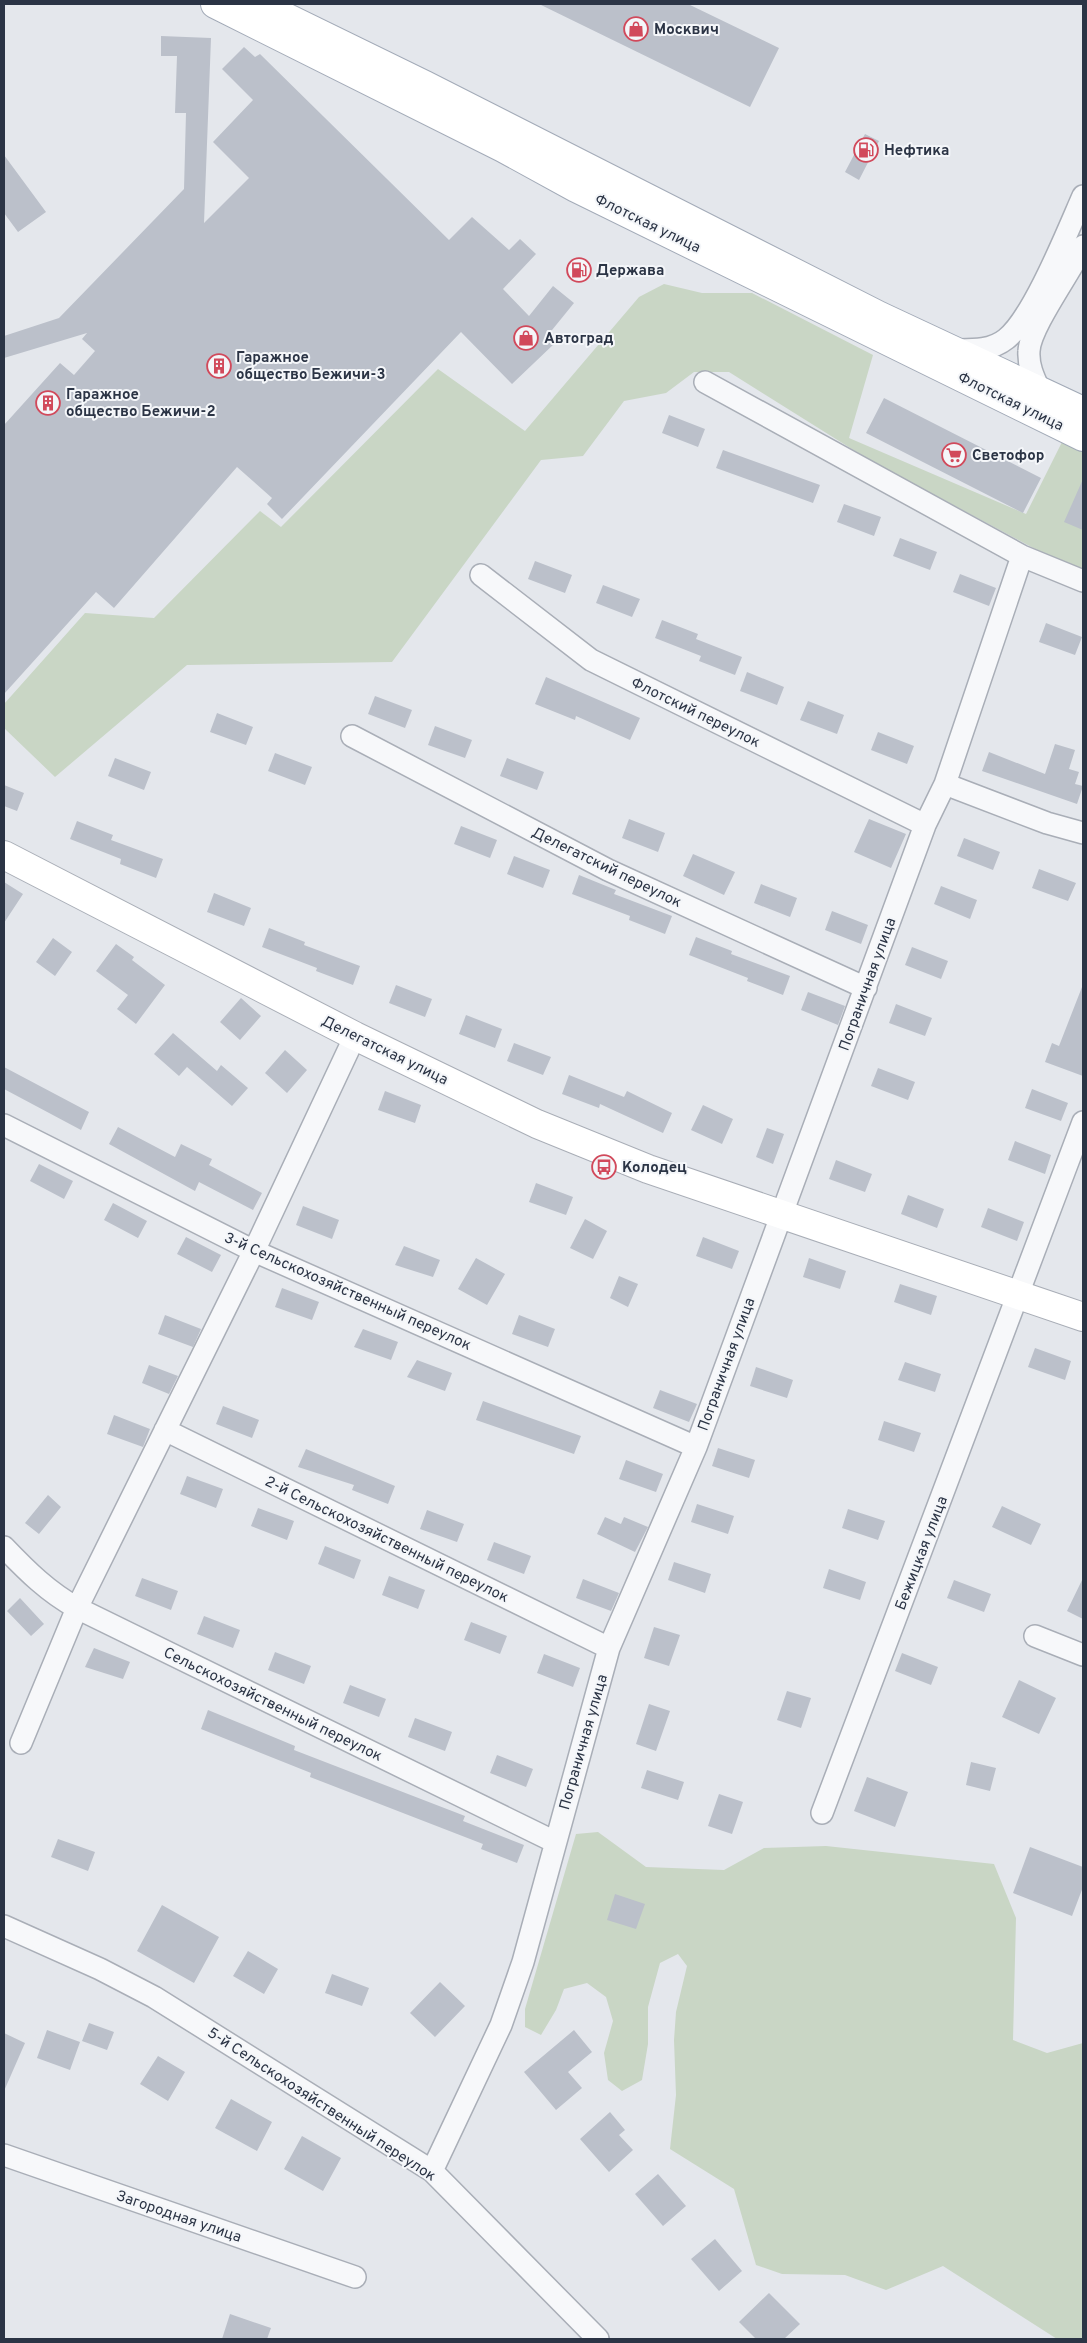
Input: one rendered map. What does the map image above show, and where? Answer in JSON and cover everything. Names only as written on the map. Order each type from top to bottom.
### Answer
[{"type":"main road","name":"Флотская улица","points":[[215,4],[503,148],[576,188],[1083,437]]},
{"type":"main road","name":"Флотская улица","points":[[259,4],[425,85],[880,316],[1083,412]]},
{"type":"main road","name":"Делегатская улица","points":[[4,855],[355,1036],[537,1124],[648,1170],[781,1215]]},
{"type":"main road","points":[[781,1215],[1017,1293],[1083,1317]]},
{"type":"street","points":[[953,350],[982,350],[1006,339],[1023,320],[1055,260],[1083,196]]},
{"type":"street","points":[[1040,391],[1031,372],[1029,350],[1036,327],[1073,268],[1083,246]]},
{"type":"street","points":[[705,382],[1022,556],[1083,581]]},
{"type":"street","name":"Пограничная улица","points":[[432,2171],[501,2025],[523,1962],[609,1648],[696,1447],[925,825],[945,784],[1022,556]]},
{"type":"street","name":"Флотский переулок","points":[[481,575],[591,660],[925,825]]},
{"type":"street","name":"Делегатский переулок","points":[[352,736],[608,870],[866,988]]},
{"type":"street","points":[[945,784],[1047,823],[1083,833]]},
{"type":"street","points":[[21,1743],[78,1608],[254,1251],[355,1036]]},
{"type":"street","name":"Бежицкая улица","points":[[822,1813],[1083,1122]]},
{"type":"street","name":"3-й Сельскохозяйственный переулок","points":[[4,1125],[254,1251],[696,1447]]},
{"type":"street","name":"2-й Сельскохозяйственный переулок","points":[[165,1430],[609,1648]]},
{"type":"street","name":"Сельскохозяйственный переулок","points":[[4,1547],[38,1582],[54,1595],[78,1608],[555,1842]]},
{"type":"street","points":[[1035,1636],[1083,1656]]},
{"type":"street","name":"5-й Сельскохозяйственный переулок","points":[[4,1926],[100,1969],[154,1997],[432,2171],[598,2339]]},
{"type":"street","name":"Загородная улица","points":[[4,2156],[355,2277]]},
{"type":"green space","points":[[664,284],[702,293],[752,293],[873,355],[849,438],[1026,514],[1062,442],[1083,452],[1083,570],[1039,551],[871,461],[729,372],[694,372],[666,393],[624,401],[583,456],[541,460],[392,662],[187,665],[55,777],[4,728],[4,704],[85,613],[154,618],[260,511],[281,527],[438,369],[525,431],[639,297]]},
{"type":"green space","points":[[598,1832],[646,1867],[724,1870],[764,1848],[826,1846],[994,1864],[1016,1918],[1013,2040],[1047,2053],[1083,2043],[1083,2339],[1057,2339],[943,2266],[886,2290],[845,2275],[782,2274],[756,2265],[734,2189],[670,2149],[676,2095],[674,2040],[676,2012],[687,1966],[678,1954],[660,1963],[648,2007],[648,2044],[642,2080],[622,2091],[608,2080],[604,2053],[613,2021],[606,1997],[587,1983],[564,1989],[556,2010],[541,2035],[525,2027],[525,2009],[576,1834]]},
{"type":"building","points":[[539,4],[688,4],[779,48],[750,107]]},
{"type":"building","points":[[161,36],[211,38],[204,223],[249,178],[213,142],[253,100],[222,69],[244,47],[255,57],[260,54],[449,240],[472,217],[509,250],[520,239],[536,254],[503,289],[529,316],[553,286],[574,303],[548,335],[555,343],[512,384],[461,332],[282,519],[267,504],[272,498],[237,467],[114,608],[96,592],[4,694],[4,425],[60,363],[74,375],[95,351],[82,339],[87,333],[4,358],[4,336],[59,318],[184,189],[186,113],[175,113],[177,56],[161,56]]},
{"type":"building","points":[[865,134],[879,141],[859,180],[845,172]]},
{"type":"building","points":[[4,155],[46,212],[18,232],[4,213]]},
{"type":"building","name":"Светофор","points":[[884,398],[1041,478],[1023,513],[866,433]]},
{"type":"building","points":[[669,415],[705,429],[698,447],[662,433]]},
{"type":"building","points":[[723,450],[820,485],[813,503],[716,468]]},
{"type":"building","points":[[1083,479],[1083,530],[1064,522]]},
{"type":"building","points":[[844,504],[881,517],[874,536],[837,522]]},
{"type":"building","points":[[900,538],[937,552],[930,570],[893,556]]},
{"type":"building","points":[[535,561],[572,575],[565,593],[528,579]]},
{"type":"building","points":[[960,574],[996,588],[989,606],[953,592]]},
{"type":"building","points":[[603,585],[640,599],[632,617],[596,603]]},
{"type":"building","points":[[662,620],[698,634],[696,639],[742,657],[735,675],[699,661],[701,656],[655,638]]},
{"type":"building","points":[[1046,623],[1082,637],[1075,655],[1039,642]]},
{"type":"building","points":[[747,672],[784,687],[777,705],[740,691]]},
{"type":"building","points":[[546,677],[640,718],[630,740],[576,716],[575,720],[535,704]]},
{"type":"building","points":[[375,696],[412,710],[405,728],[368,714]]},
{"type":"building","points":[[808,701],[844,715],[837,734],[800,720]]},
{"type":"building","points":[[217,713],[253,727],[246,745],[210,732]]},
{"type":"building","points":[[435,726],[472,740],[465,758],[428,745]]},
{"type":"building","points":[[878,732],[914,746],[907,764],[871,750]]},
{"type":"building","points":[[1055,744],[1075,750],[1069,769],[1079,772],[1075,784],[1083,786],[1077,804],[982,771],[989,752],[1045,774]]},
{"type":"building","points":[[275,753],[312,767],[305,785],[268,771]]},
{"type":"building","points":[[115,758],[151,772],[144,790],[108,776]]},
{"type":"building","points":[[507,758],[544,772],[537,790],[500,776]]},
{"type":"building","points":[[4,785],[24,793],[17,811],[4,806]]},
{"type":"building","points":[[629,819],[665,833],[658,852],[622,838]]},
{"type":"building","points":[[869,819],[906,834],[891,868],[854,852]]},
{"type":"building","points":[[77,821],[113,835],[111,840],[163,859],[156,878],[120,864],[121,859],[70,839]]},
{"type":"building","points":[[461,826],[497,840],[490,858],[454,844]]},
{"type":"building","points":[[964,838],[1000,852],[993,870],[957,856]]},
{"type":"building","points":[[693,854],[735,872],[724,895],[683,876]]},
{"type":"building","points":[[514,856],[550,870],[543,888],[507,874]]},
{"type":"building","points":[[1039,869],[1076,883],[1068,901],[1032,888]]},
{"type":"building","points":[[579,875],[616,890],[614,894],[672,916],[665,934],[629,920],[630,916],[572,894]]},
{"type":"building","points":[[4,882],[23,894],[4,923]]},
{"type":"building","points":[[761,884],[797,898],[790,917],[754,903]]},
{"type":"building","points":[[941,886],[977,900],[970,919],[934,904]]},
{"type":"building","points":[[214,893],[251,908],[244,926],[207,912]]},
{"type":"building","points":[[832,911],[868,925],[861,944],[825,930]]},
{"type":"building","points":[[269,928],[305,942],[304,945],[360,966],[353,985],[316,971],[317,968],[262,947]]},
{"type":"building","points":[[696,937],[732,951],[731,954],[790,976],[783,995],[747,981],[748,978],[689,955]]},
{"type":"building","points":[[53,938],[72,952],[55,976],[36,962]]},
{"type":"building","points":[[116,944],[134,957],[132,960],[165,985],[136,1024],[117,1009],[128,995],[96,971]]},
{"type":"building","points":[[912,947],[948,961],[941,979],[905,965]]},
{"type":"building","points":[[396,985],[432,999],[425,1017],[389,1003]]},
{"type":"building","points":[[1082,987],[1083,1076],[1045,1062],[1052,1043],[1059,1046]]},
{"type":"building","points":[[808,992],[845,1006],[838,1025],[801,1010]]},
{"type":"building","points":[[241,998],[261,1016],[240,1040],[220,1022]]},
{"type":"building","points":[[896,1004],[932,1018],[925,1036],[889,1023]]},
{"type":"building","points":[[466,1015],[502,1029],[495,1048],[459,1034]]},
{"type":"building","points":[[173,1033],[217,1071],[221,1065],[248,1088],[232,1106],[187,1067],[179,1076],[154,1054]]},
{"type":"building","points":[[514,1043],[551,1057],[543,1075],[507,1061]]},
{"type":"building","points":[[285,1050],[307,1070],[287,1093],[265,1073]]},
{"type":"building","points":[[4,1067],[89,1112],[81,1130],[4,1089]]},
{"type":"building","points":[[878,1068],[915,1082],[908,1100],[871,1086]]},
{"type":"building","points":[[569,1075],[624,1097],[627,1091],[672,1113],[663,1133],[600,1104],[599,1108],[562,1094]]},
{"type":"building","points":[[1032,1089],[1068,1103],[1061,1121],[1025,1108]]},
{"type":"building","points":[[385,1091],[421,1105],[415,1123],[378,1110]]},
{"type":"building","points":[[703,1105],[733,1119],[722,1144],[691,1130]]},
{"type":"building","points":[[118,1127],[175,1157],[181,1144],[212,1159],[209,1165],[262,1193],[253,1210],[199,1182],[195,1191],[109,1144]]},
{"type":"building","points":[[767,1128],[784,1134],[773,1164],[756,1157]]},
{"type":"building","points":[[1015,1141],[1051,1155],[1045,1174],[1008,1160]]},
{"type":"building","points":[[836,1160],[872,1174],[865,1192],[829,1179]]},
{"type":"building","points":[[39,1164],[73,1181],[64,1199],[30,1181]]},
{"type":"building","points":[[536,1183],[573,1197],[566,1215],[529,1202]]},
{"type":"building","points":[[908,1195],[944,1209],[937,1228],[901,1214]]},
{"type":"building","points":[[113,1203],[147,1221],[138,1238],[104,1220]]},
{"type":"building","points":[[303,1206],[339,1220],[332,1239],[296,1225]]},
{"type":"building","points":[[988,1208],[1024,1222],[1017,1241],[981,1227]]},
{"type":"building","points":[[585,1219],[607,1231],[593,1259],[570,1248]]},
{"type":"building","points":[[186,1237],[221,1255],[212,1272],[177,1254]]},
{"type":"building","points":[[703,1237],[739,1251],[732,1269],[696,1256]]},
{"type":"building","points":[[404,1246],[440,1260],[433,1277],[395,1265]]},
{"type":"building","points":[[476,1258],[505,1274],[487,1305],[458,1289]]},
{"type":"building","points":[[809,1258],[846,1271],[840,1289],[803,1277]]},
{"type":"building","points":[[619,1276],[638,1284],[628,1307],[610,1298]]},
{"type":"building","points":[[900,1284],[937,1296],[931,1315],[894,1302]]},
{"type":"building","points":[[282,1288],[319,1302],[312,1320],[275,1307]]},
{"type":"building","points":[[165,1315],[201,1329],[193,1347],[158,1334]]},
{"type":"building","points":[[519,1315],[555,1329],[548,1347],[512,1334]]},
{"type":"building","points":[[363,1329],[398,1342],[391,1360],[354,1347]]},
{"type":"building","points":[[1035,1348],[1071,1361],[1065,1380],[1028,1367]]},
{"type":"building","points":[[417,1360],[452,1373],[445,1391],[407,1377]]},
{"type":"building","points":[[905,1362],[941,1374],[935,1392],[898,1380]]},
{"type":"building","points":[[149,1365],[178,1376],[169,1394],[142,1383]]},
{"type":"building","points":[[756,1367],[793,1380],[787,1398],[750,1386]]},
{"type":"building","points":[[660,1390],[697,1404],[689,1422],[653,1408]]},
{"type":"building","points":[[483,1401],[581,1436],[574,1454],[476,1420]]},
{"type":"building","points":[[223,1406],[259,1420],[252,1438],[216,1424]]},
{"type":"building","points":[[114,1415],[150,1429],[143,1447],[107,1434]]},
{"type":"building","points":[[884,1421],[921,1433],[914,1452],[878,1440]]},
{"type":"building","points":[[718,1448],[755,1460],[749,1478],[712,1466]]},
{"type":"building","points":[[306,1449],[395,1486],[388,1504],[352,1490],[354,1485],[298,1467]]},
{"type":"building","points":[[626,1460],[663,1474],[656,1492],[619,1479]]},
{"type":"building","points":[[187,1476],[223,1489],[216,1508],[180,1494]]},
{"type":"building","points":[[48,1495],[61,1507],[39,1534],[25,1523]]},
{"type":"building","points":[[697,1504],[734,1516],[728,1534],[691,1522]]},
{"type":"building","points":[[1002,1506],[1041,1524],[1031,1545],[992,1527]]},
{"type":"building","points":[[258,1508],[294,1521],[287,1540],[251,1526]]},
{"type":"building","points":[[848,1509],[885,1521],[878,1540],[842,1528]]},
{"type":"building","points":[[427,1510],[464,1524],[457,1542],[420,1529]]},
{"type":"building","points":[[605,1517],[621,1524],[624,1517],[648,1527],[635,1552],[597,1534]]},
{"type":"building","points":[[494,1542],[531,1556],[524,1574],[487,1560]]},
{"type":"building","points":[[325,1546],[361,1560],[354,1579],[318,1564]]},
{"type":"building","points":[[674,1562],[711,1574],[705,1593],[668,1580]]},
{"type":"building","points":[[829,1569],[866,1582],[860,1600],[823,1588]]},
{"type":"building","points":[[389,1576],[425,1590],[418,1609],[382,1595]]},
{"type":"building","points":[[142,1578],[178,1591],[171,1610],[135,1596]]},
{"type":"building","points":[[1083,1578],[1083,1619],[1067,1611]]},
{"type":"building","points":[[583,1579],[619,1593],[611,1611],[576,1598]]},
{"type":"building","points":[[954,1580],[991,1594],[984,1612],[947,1598]]},
{"type":"building","points":[[20,1598],[44,1624],[31,1636],[7,1611]]},
{"type":"building","points":[[204,1616],[240,1630],[233,1648],[197,1634]]},
{"type":"building","points":[[471,1622],[507,1636],[500,1654],[464,1640]]},
{"type":"building","points":[[654,1627],[680,1635],[669,1666],[644,1658]]},
{"type":"building","points":[[94,1648],[130,1662],[123,1679],[85,1667]]},
{"type":"building","points":[[275,1652],[311,1666],[304,1684],[268,1670]]},
{"type":"building","points":[[902,1653],[938,1667],[931,1685],[895,1671]]},
{"type":"building","points":[[544,1654],[580,1668],[573,1687],[537,1673]]},
{"type":"building","points":[[1019,1680],[1056,1698],[1039,1734],[1002,1717]]},
{"type":"building","points":[[350,1685],[386,1699],[379,1717],[343,1703]]},
{"type":"building","points":[[787,1691],[811,1698],[801,1728],[777,1720]]},
{"type":"building","points":[[649,1704],[670,1711],[656,1751],[636,1744]]},
{"type":"building","points":[[208,1710],[295,1746],[294,1750],[465,1816],[463,1821],[524,1845],[517,1863],[481,1849],[483,1844],[310,1777],[311,1773],[201,1729]]},
{"type":"building","points":[[415,1718],[452,1732],[445,1751],[408,1737]]},
{"type":"building","points":[[497,1755],[533,1769],[526,1787],[490,1773]]},
{"type":"building","points":[[971,1762],[996,1768],[990,1791],[966,1785]]},
{"type":"building","points":[[647,1770],[684,1782],[678,1800],[641,1788]]},
{"type":"building","points":[[867,1777],[908,1792],[895,1827],[854,1811]]},
{"type":"building","points":[[719,1794],[743,1802],[732,1834],[708,1826]]},
{"type":"building","points":[[58,1839],[95,1852],[88,1871],[51,1857]]},
{"type":"building","points":[[1030,1847],[1083,1867],[1083,1887],[1072,1916],[1013,1893]]},
{"type":"building","points":[[615,1894],[645,1904],[636,1929],[607,1920]]},
{"type":"building","points":[[162,1905],[219,1937],[194,1983],[137,1951]]},
{"type":"building","points":[[248,1951],[278,1969],[264,1994],[233,1976]]},
{"type":"building","points":[[332,1974],[369,1988],[362,2006],[325,1993]]},
{"type":"building","points":[[440,1982],[465,2006],[435,2037],[410,2013]]},
{"type":"building","points":[[89,2023],[114,2032],[107,2050],[82,2041]]},
{"type":"building","points":[[47,2030],[80,2042],[70,2070],[37,2058]]},
{"type":"building","points":[[574,2030],[592,2052],[568,2072],[582,2088],[556,2110],[524,2072]]},
{"type":"building","points":[[4,2033],[25,2043],[4,2091]]},
{"type":"building","points":[[158,2056],[185,2072],[168,2101],[140,2084]]},
{"type":"building","points":[[231,2099],[272,2122],[257,2151],[215,2128]]},
{"type":"building","points":[[610,2112],[625,2130],[619,2135],[633,2150],[609,2172],[580,2139]]},
{"type":"building","points":[[302,2136],[341,2158],[323,2191],[284,2169]]},
{"type":"building","points":[[658,2174],[686,2206],[663,2226],[635,2194]]},
{"type":"building","points":[[715,2239],[742,2271],[719,2291],[691,2259]]},
{"type":"building","points":[[769,2293],[800,2324],[784,2339],[756,2339],[739,2322]]},
{"type":"building","points":[[230,2314],[271,2328],[267,2339],[222,2339]]},
{"type":"place","name":"Москвич","points":[[636,29]]},
{"type":"place","name":"Нефтика","points":[[866,150]]},
{"type":"place","name":"Держава","points":[[579,270]]},
{"type":"place","name":"Автоград","points":[[526,338]]},
{"type":"place","name":"Гаражное общество Бежичи-3","points":[[219,366]]},
{"type":"place","name":"Гаражное общество Бежичи-2","points":[[48,403]]},
{"type":"place","name":"Светофор","points":[[954,455]]},
{"type":"place","name":"Колодец","points":[[604,1167]]}]
